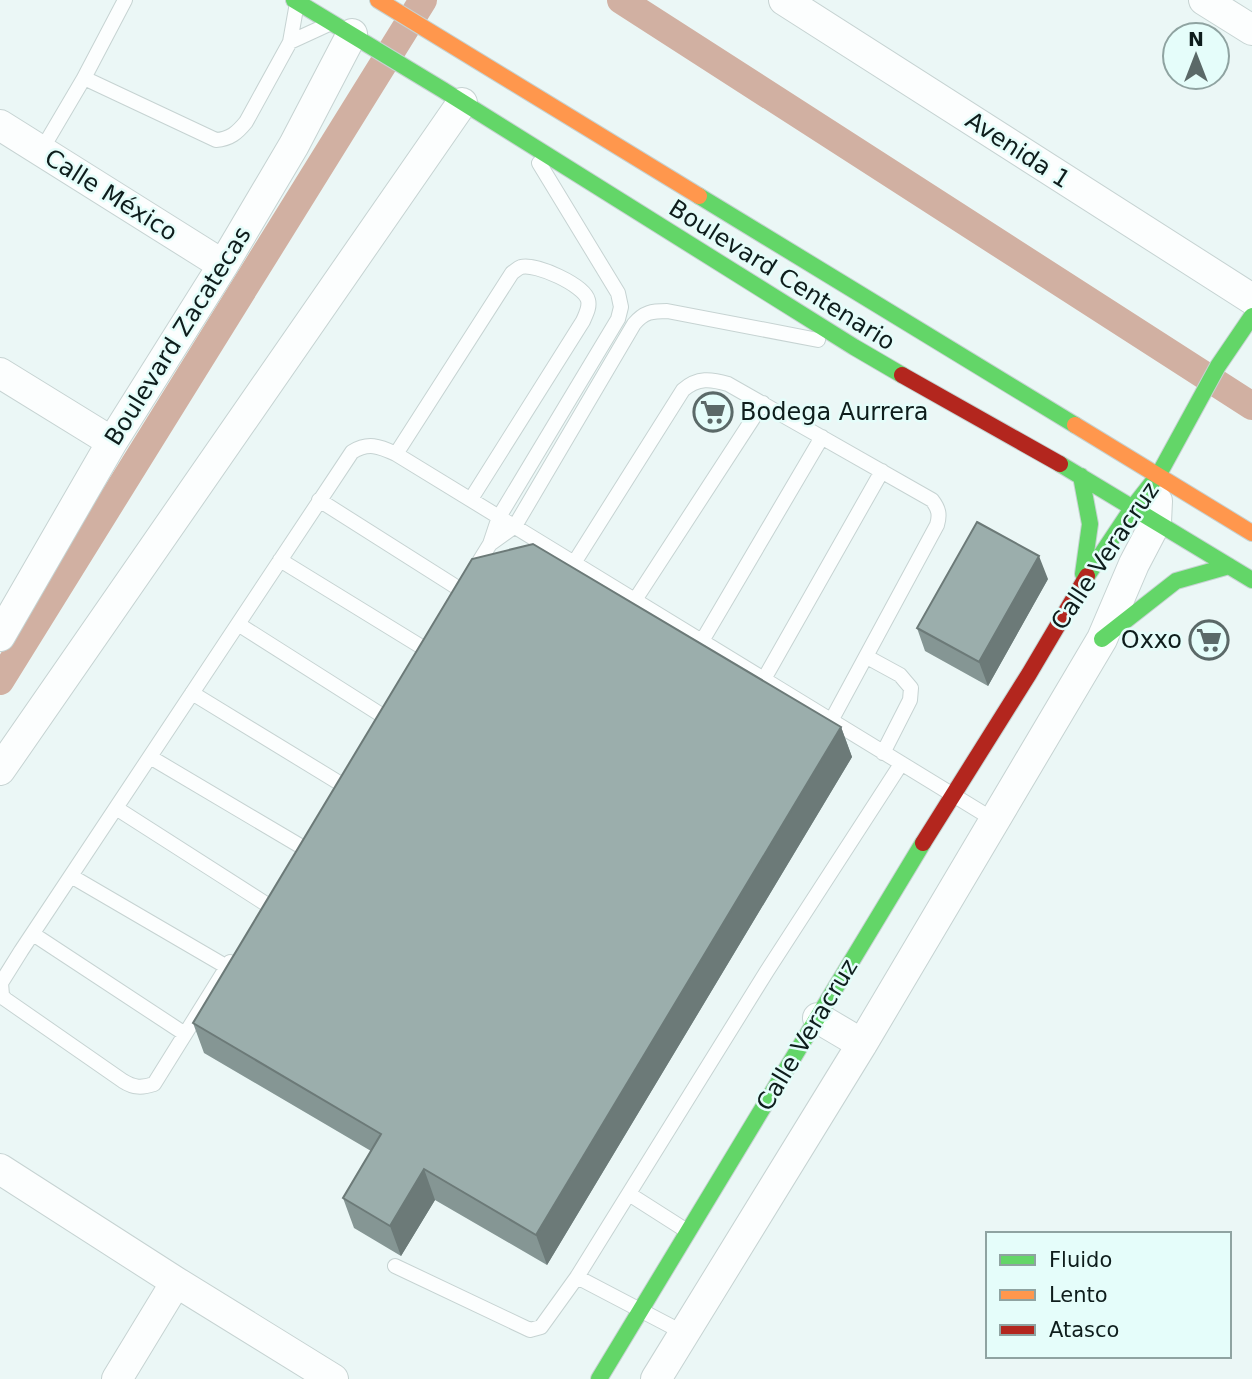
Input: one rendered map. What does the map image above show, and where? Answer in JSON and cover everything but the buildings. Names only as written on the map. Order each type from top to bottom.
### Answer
[{"type":"main road","name":"Boulevard Centenario","points":[[378,0],[1252,533]]},
{"type":"main road","name":"Boulevard Centenario","points":[[296,1],[350,28],[452,97],[854,347],[1081,477],[1252,580]]},
{"type":"main road","points":[[1159,474],[1218,366],[1252,316]]},
{"type":"main road","points":[[1081,477],[1090,524],[1081,585]]},
{"type":"main road","name":"Calle Veracruz","points":[[599,1379],[1081,585],[1145,515]]},
{"type":"main road","points":[[1102,639],[1176,581],[1229,566]]},
{"type":"street","name":"Avenida 1","points":[[784,0],[1252,299]]},
{"type":"street","points":[[1204,0],[1252,30]]},
{"type":"street","name":"Boulevard Zacatecas","points":[[4,622],[223,265],[293,145],[350,28]]},
{"type":"street","points":[[0,770],[452,97]]},
{"type":"street","name":"Calle México","points":[[0,125],[223,265]]},
{"type":"street","points":[[0,373],[112,442]]},
{"type":"street","name":"Calle Veracruz","points":[[656,1379],[862,1044],[1102,639],[1133,564],[1159,474]]},
{"type":"street","points":[[818,1018],[862,1044]]},
{"type":"street","points":[[0,1169],[333,1379]]},
{"type":"street","points":[[117,1379],[176,1282]]},
{"type":"lane","points":[[41,151],[125,0]]},
{"type":"lane","points":[[84,78],[216,140],[227,139],[237,133],[246,122],[290,42],[296,1]]},
{"type":"lane","points":[[290,42],[350,28]]},
{"type":"lane","points":[[320,500],[458,596],[490,544],[499,517],[607,338],[618,319],[621,307],[618,293],[527,144]]},
{"type":"lane","points":[[396,454],[512,273],[522,267],[536,267],[582,289],[588,298],[583,321],[471,499]]},
{"type":"lane","points":[[490,544],[515,526],[634,324],[651,311],[667,311],[854,347]]},
{"type":"lane","points":[[607,338],[621,345]]},
{"type":"lane","points":[[574,563],[683,390],[693,382],[715,380],[728,384],[932,500],[938,507],[937,525],[831,721]]},
{"type":"lane","points":[[635,600],[763,403]]},
{"type":"lane","points":[[560,416],[575,425]]},
{"type":"lane","points":[[702,641],[822,438]]},
{"type":"lane","points":[[240,946],[154,1084],[138,1088],[123,1081],[2,995],[1,983],[352,452],[360,446],[378,446],[396,454],[994,820]]},
{"type":"lane","points":[[764,679],[882,471]]},
{"type":"lane","points":[[280,560],[425,649]]},
{"type":"lane","points":[[238,624],[383,716]]},
{"type":"lane","points":[[867,657],[900,675],[911,688],[911,699],[883,753]]},
{"type":"lane","points":[[192,693],[341,784]]},
{"type":"lane","points":[[150,757],[302,847]]},
{"type":"lane","points":[[395,1266],[530,1330],[541,1327],[577,1277],[767,971],[901,764]]},
{"type":"lane","points":[[116,808],[266,904]]},
{"type":"lane","points":[[71,876],[227,967]]},
{"type":"lane","points":[[33,934],[185,1034]]},
{"type":"lane","points":[[629,1194],[689,1232]]},
{"type":"lane","points":[[577,1277],[684,1333]]},
{"type":"waterway","points":[[0,681],[423,0]]},
{"type":"waterway","points":[[621,0],[1252,406]]},
{"type":"traffic: fast","points":[[294,0],[902,375]]},
{"type":"traffic: fast","points":[[699,196],[1075,425]]},
{"type":"traffic: fast","points":[[1087,576],[1133,507],[1159,474],[1218,366],[1252,316]]},
{"type":"traffic: fast","points":[[1060,464],[1252,580]]},
{"type":"traffic: fast","points":[[1081,476],[1090,524],[1083,574]]},
{"type":"traffic: fast","points":[[1102,639],[1176,581],[1229,566]]},
{"type":"traffic: fast","points":[[599,1379],[923,843]]},
{"type":"traffic: slow","points":[[378,0],[699,196]]},
{"type":"traffic: slow","points":[[1075,425],[1252,533]]},
{"type":"traffic: jam","points":[[902,375],[1060,464]]},
{"type":"traffic: jam","points":[[923,843],[1087,576]]},
{"type":"place","name":"Bodega Aurrera","points":[[713,412]]},
{"type":"place","name":"Oxxo","points":[[1209,640]]}]
